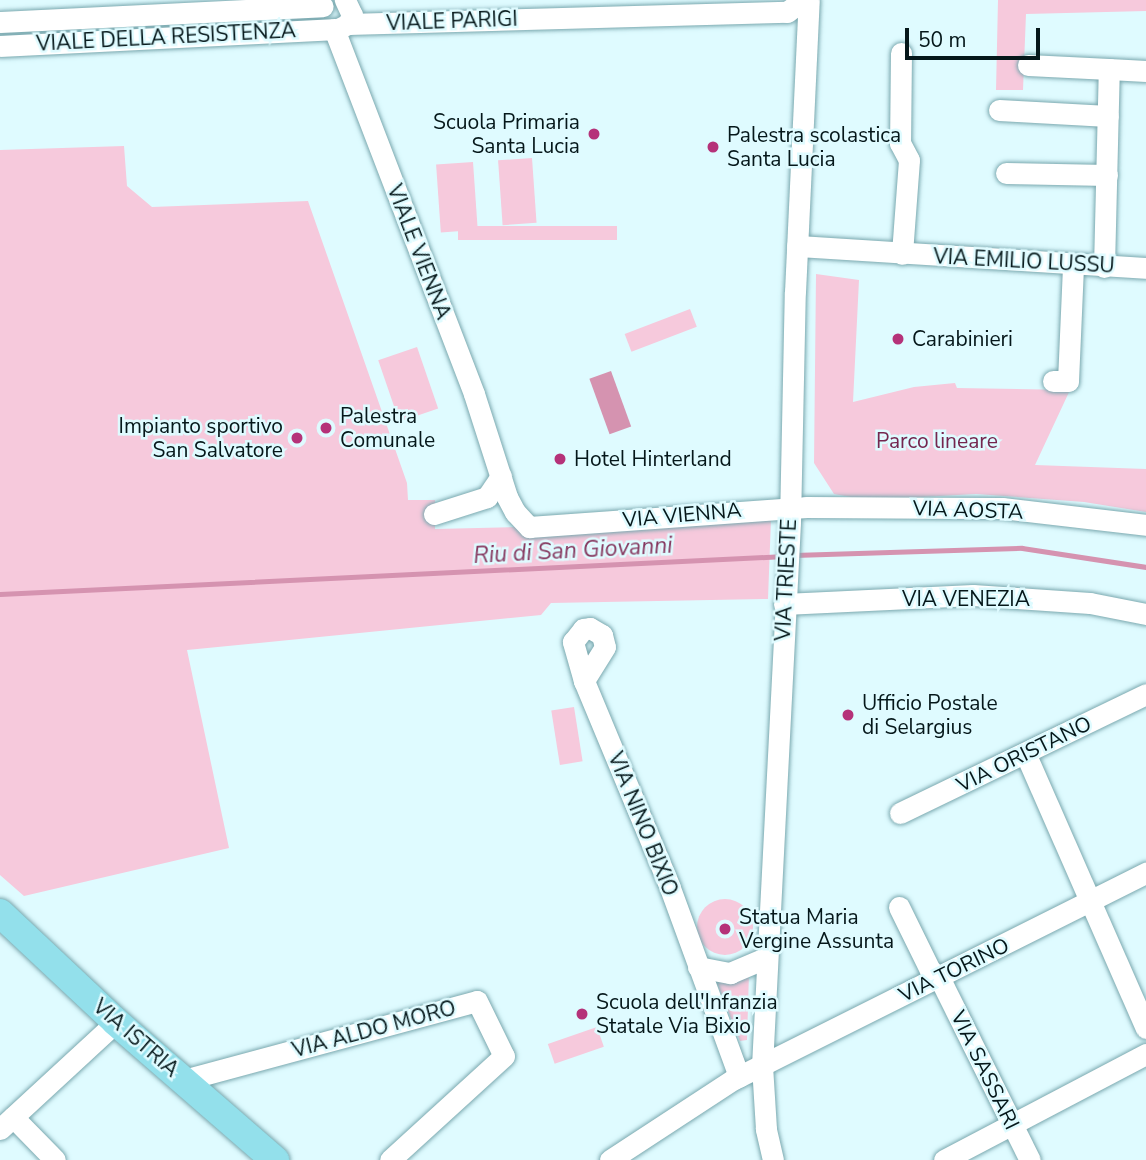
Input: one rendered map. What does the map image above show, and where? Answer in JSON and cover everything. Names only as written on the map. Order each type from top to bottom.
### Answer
[{"type":"main road","name":"VIA ISTRIA","points":[[0,913],[116,1021],[275,1160]]},
{"type":"street","points":[[0,22],[325,3],[321,18],[338,27],[352,10],[345,0]]},
{"type":"street","name":"VIALE PARIGI","points":[[338,27],[787,12],[803,0]]},
{"type":"street","name":"VIA TRIESTE","points":[[773,1160],[766,1129],[762,1066],[790,514],[797,246],[809,0]]},
{"type":"street","name":"VIALE DELLA RESISTENZA","points":[[0,46],[338,27]]},
{"type":"street","name":"VIALE VIENNA","points":[[338,27],[474,394],[504,487]]},
{"type":"street","name":"VIA EMILIO LUSSU","points":[[901,53],[900,143],[909,160],[902,254]]},
{"type":"street","points":[[1028,65],[1146,71]]},
{"type":"street","points":[[1104,267],[1109,69]]},
{"type":"street","points":[[999,110],[1108,116]]},
{"type":"street","points":[[1006,173],[1107,175]]},
{"type":"street","name":"VIA EMILIO LUSSU","points":[[797,246],[1146,268]]},
{"type":"street","points":[[1054,381],[1068,381],[1073,265]]},
{"type":"street","points":[[434,514],[487,497],[504,487]]},
{"type":"street","name":"VIA VIENNA","points":[[504,487],[515,512],[529,527],[790,514]]},
{"type":"street","name":"VIA AOSTA","points":[[790,514],[1002,508],[1146,525]]},
{"type":"street","name":"VIA VENEZIA","points":[[785,597],[973,595],[1090,603],[1146,614]]},
{"type":"street","name":"VIA NINO BIXIO","points":[[584,681],[670,888],[739,1077]]},
{"type":"street","name":"VIA ORISTANO","points":[[900,813],[1026,755],[1146,694]]},
{"type":"street","points":[[1026,755],[1146,1028]]},
{"type":"street","name":"VIA TORINO","points":[[610,1160],[739,1077],[1146,873]]},
{"type":"street","name":"VIA SASSARI","points":[[899,907],[930,970],[939,977],[1030,1160]]},
{"type":"street","points":[[698,967],[730,973],[766,958]]},
{"type":"street","name":"VIA ALDO MORO","points":[[184,1080],[477,1001],[505,1056],[390,1160]]},
{"type":"street","points":[[55,1160],[6,1123],[116,1021]]},
{"type":"street","points":[[944,1160],[1146,1054]]},
{"type":"green space","points":[[998,0],[1146,0],[1146,11],[1026,14],[1023,90],[996,90]]},
{"type":"green space","points":[[124,146],[127,186],[152,207],[308,201],[407,483],[408,500],[435,500],[435,529],[515,527],[522,532],[771,519],[768,599],[551,603],[541,615],[187,650],[229,848],[24,896],[0,875],[0,150]]},
{"type":"green space","points":[[532,158],[537,223],[503,225],[498,160]]},
{"type":"green space","points":[[473,162],[478,230],[441,232],[436,165]]},
{"type":"green space","points":[[458,226],[617,226],[617,240],[458,240]]},
{"type":"green space","name":"Parco lineare","points":[[816,274],[859,280],[853,402],[914,387],[955,383],[957,388],[1070,390],[1035,465],[1146,469],[1146,512],[1084,502],[976,494],[867,500],[834,494],[814,463]]},
{"type":"green space","points":[[690,309],[697,327],[631,352],[625,334]]},
{"type":"green space","points":[[417,347],[438,408],[399,422],[378,360]]},
{"type":"green space","points":[[574,707],[583,761],[560,765],[551,711]]},
{"type":"green space","points":[[725,899],[736,901],[745,907],[751,916],[751,938],[745,947],[736,953],[725,955],[714,953],[705,947],[699,938],[697,927],[699,916],[705,907],[714,901]]},
{"type":"green space","points":[[749,973],[747,1040],[740,1041],[715,978]]},
{"type":"green space","points":[[597,1027],[604,1047],[555,1064],[548,1044]]},
{"type":"shaded area","points":[[611,371],[631,426],[610,434],[589,379]]},
{"type":"waterway","name":"Riu di San Giovanni","points":[[794,555],[1022,548],[1146,567]]},
{"type":"waterway","name":"Riu di San Giovanni","points":[[0,594],[784,556]]},
{"type":"place","name":"Scuola Primaria Santa Lucia","points":[[594,134]]},
{"type":"place","name":"Palestra scolastica Santa Lucia","points":[[713,147]]},
{"type":"place","name":"Carabinieri","points":[[898,339]]},
{"type":"place","name":"Palestra Comunale","points":[[326,428]]},
{"type":"place","name":"Impianto sportivo San Salvatore","points":[[297,438]]},
{"type":"place","name":"Hotel Hinterland","points":[[560,459]]},
{"type":"place","name":"Ufficio Postale di Selargius","points":[[848,715]]},
{"type":"place","name":"Statua Maria Vergine Assunta","points":[[725,929]]},
{"type":"place","name":"Scuola dell'Infanzia Statale Via Bixio","points":[[582,1014]]}]
